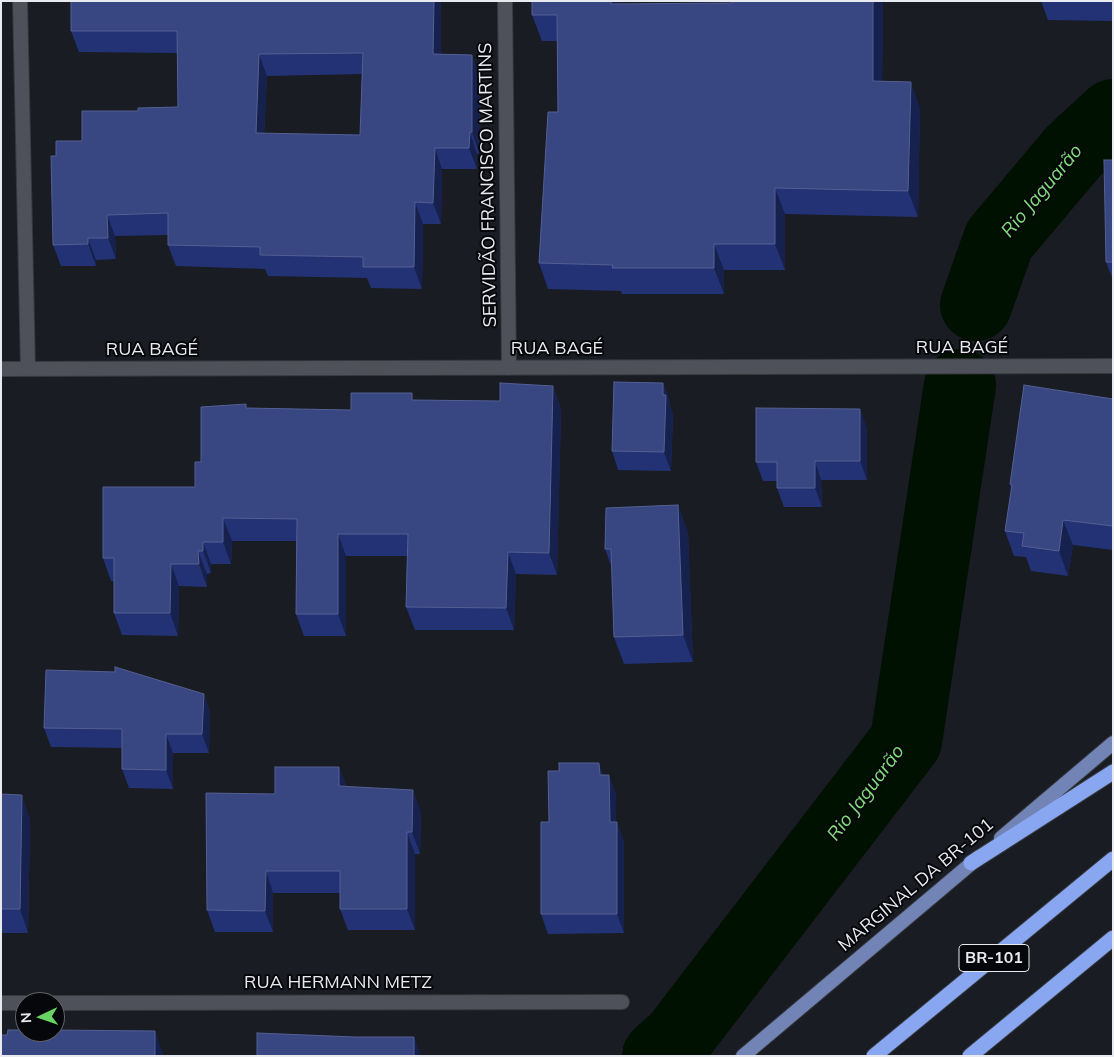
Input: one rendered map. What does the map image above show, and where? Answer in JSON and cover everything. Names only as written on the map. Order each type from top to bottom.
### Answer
[{"type":"highway","points":[[971,864],[1113,772]]},
{"type":"highway","name":"BR-101","points":[[874,1056],[1113,859]]},
{"type":"highway","points":[[970,1056],[1113,938]]},
{"type":"main road","name":"MARGINAL DA BR-101","points":[[743,1056],[1113,743]]},
{"type":"street","points":[[20,1],[28,369]]},
{"type":"street","name":"SERVIDÃO FRANCISCO MARTINS","points":[[505,1],[509,368]]},
{"type":"street","name":"RUA BAGÉ","points":[[1,369],[1113,366]]},
{"type":"street","name":"RUA HERMANN METZ","points":[[65,1003],[622,1002]]},
{"type":"street","points":[[1,1003],[15,1003]]},
{"type":"building","points":[[71,1],[434,1],[433,54],[472,55],[472,132],[470,132],[469,148],[435,148],[433,203],[415,202],[414,267],[363,267],[363,257],[260,255],[260,247],[168,245],[168,213],[107,215],[108,238],[88,238],[88,244],[53,245],[51,156],[56,156],[56,141],[82,141],[82,111],[138,111],[138,108],[178,107],[177,31],[71,31]],"holes":[[[363,53],[360,135],[256,133],[259,54]]]},
{"type":"building","points":[[532,1],[611,1],[611,4],[732,3],[732,1],[873,1],[873,81],[911,82],[908,191],[775,188],[775,244],[714,244],[714,268],[612,268],[613,265],[539,263],[548,112],[558,112],[557,15],[532,15]]},
{"type":"building","points":[[1104,160],[1113,160],[1113,262],[1106,262]]},
{"type":"building","points":[[614,382],[663,383],[663,395],[666,395],[664,452],[612,451]]},
{"type":"building","points":[[500,383],[553,386],[549,553],[508,552],[506,608],[406,607],[408,534],[338,534],[338,614],[296,614],[297,519],[223,518],[223,542],[203,542],[203,551],[198,551],[199,564],[171,564],[170,613],[114,613],[114,558],[103,558],[103,487],[195,487],[195,462],[201,462],[201,407],[246,404],[246,408],[351,410],[351,393],[412,393],[412,400],[500,401]]},
{"type":"building","points":[[1024,385],[1113,399],[1113,526],[1063,520],[1059,551],[1022,546],[1024,533],[1005,531]]},
{"type":"building","points":[[756,408],[860,409],[860,461],[815,461],[815,488],[777,488],[777,462],[756,462]]},
{"type":"building","points":[[678,505],[683,635],[614,637],[611,549],[605,549],[606,508]]},
{"type":"building","points":[[115,667],[204,694],[202,734],[166,734],[166,770],[122,769],[122,729],[44,728],[46,670],[115,672]]},
{"type":"building","points":[[559,763],[599,763],[600,775],[609,775],[610,822],[617,822],[617,914],[541,914],[541,822],[549,822],[548,771],[559,771]]},
{"type":"building","points":[[275,767],[339,767],[339,786],[413,790],[412,832],[407,832],[407,909],[340,909],[340,871],[266,871],[265,911],[207,910],[206,793],[275,794]]},
{"type":"building","points":[[1,794],[22,795],[20,909],[1,909]]},
{"type":"building","points":[[8,1030],[15,1030],[15,1042],[65,1042],[65,1030],[155,1031],[155,1056],[1,1056],[1,1035],[7,1035]]},
{"type":"building","points":[[257,1033],[355,1037],[414,1037],[414,1056],[257,1056]]},
{"type":"waterway","name":"Rio Jaguarão","points":[[976,305],[999,240],[1073,152],[1113,115]]},
{"type":"waterway","name":"Rio Jaguarão","points":[[658,1056],[678,1038],[906,741],[960,385]]}]
